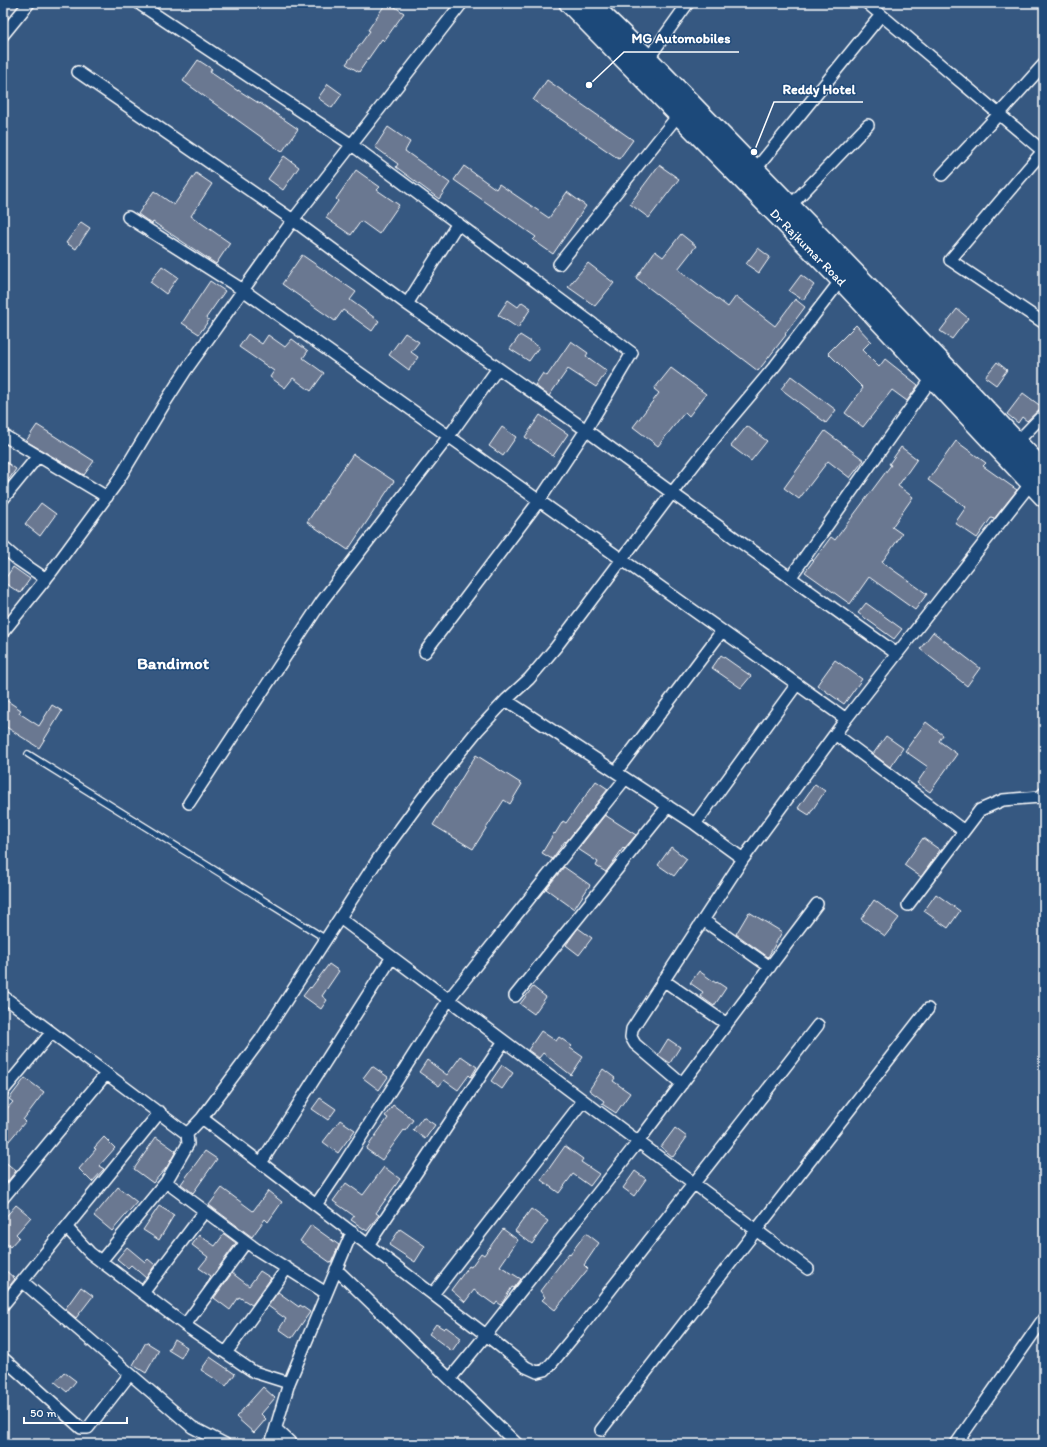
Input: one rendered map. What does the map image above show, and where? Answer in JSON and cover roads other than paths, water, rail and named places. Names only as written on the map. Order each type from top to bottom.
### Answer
[{"type":"highway","name":"Dr Rajkumar Road","points":[[569,3],[679,114],[846,274],[1017,442],[1040,484]]},
{"type":"highway","name":"Dr Rajkumar Road","points":[[590,3],[648,59],[790,206],[932,378],[1040,484]]},
{"type":"street","points":[[3,35],[29,3]]},
{"type":"street","points":[[3,632],[46,579],[107,497],[166,401],[293,220],[462,3]]},
{"type":"street","points":[[648,59],[688,3]]},
{"type":"street","points":[[868,3],[1044,152],[950,260],[1044,323]]},
{"type":"street","points":[[141,5],[352,145],[632,353],[586,430],[539,500],[425,652]]},
{"type":"street","points":[[755,170],[881,15]]},
{"type":"street","points":[[942,175],[1000,114],[1044,64]]},
{"type":"street","points":[[78,72],[293,220],[406,304],[586,430],[897,654]]},
{"type":"street","points":[[559,264],[679,114]]},
{"type":"street","points":[[790,206],[868,125]]},
{"type":"street","points":[[128,217],[244,290],[846,719]]},
{"type":"street","points":[[406,304],[458,223]]},
{"type":"street","points":[[187,1134],[202,1118],[261,1039],[378,859],[422,799],[477,731],[506,700],[529,679],[556,647],[672,493],[722,429],[775,366],[846,274]]},
{"type":"street","points":[[189,803],[322,601],[449,436],[498,368]]},
{"type":"street","points":[[790,578],[932,378]]},
{"type":"street","points":[[1017,442],[1044,414]]},
{"type":"street","points":[[3,435],[107,497]]},
{"type":"street","points":[[3,499],[38,456]]},
{"type":"street","points":[[682,1084],[635,1044],[631,1037],[632,1028],[743,859],[834,734],[897,654],[1040,484]]},
{"type":"street","points":[[3,547],[18,560],[46,579]]},
{"type":"street","points":[[316,1205],[449,999],[621,776],[722,631]]},
{"type":"street","points":[[695,824],[797,684]]},
{"type":"street","points":[[506,700],[695,824],[743,859]]},
{"type":"street","points":[[834,734],[964,831]]},
{"type":"street","points":[[908,906],[980,810],[1003,800],[1040,797],[1044,793]]},
{"type":"street","points":[[515,996],[668,806]]},
{"type":"street","points":[[450,1379],[638,1142],[817,904]]},
{"type":"street","points":[[340,918],[808,1269]]},
{"type":"street","points":[[703,920],[770,967]]},
{"type":"street","points":[[261,1163],[392,957]]},
{"type":"street","points":[[663,980],[727,1024]]},
{"type":"street","points":[[3,996],[106,1074],[160,1112],[187,1134],[188,1144],[166,1182],[101,1261]]},
{"type":"street","points":[[601,1430],[928,1009]]},
{"type":"street","points":[[202,1118],[433,1294],[526,1367],[537,1372],[546,1370],[579,1330],[818,1025]]},
{"type":"street","points":[[3,1091],[51,1033]]},
{"type":"street","points":[[368,1245],[504,1041]]},
{"type":"street","points":[[3,1198],[106,1074]]},
{"type":"street","points":[[433,1294],[583,1100]]},
{"type":"street","points":[[3,1305],[160,1112]]},
{"type":"street","points":[[166,1182],[246,1242],[326,1293]]},
{"type":"street","points":[[143,1293],[205,1211]]},
{"type":"street","points":[[67,1228],[90,1253],[184,1325],[254,1372],[289,1382]]},
{"type":"street","points":[[271,1444],[289,1382],[352,1232]]},
{"type":"street","points":[[184,1325],[246,1242]]},
{"type":"street","points":[[226,1353],[287,1268]]},
{"type":"street","points":[[336,1269],[517,1444]]},
{"type":"street","points":[[23,1282],[192,1427],[225,1444]]},
{"type":"street","points":[[956,1444],[1044,1318]]},
{"type":"street","points":[[3,1358],[81,1428],[88,1428],[130,1374]]},
{"type":"street","points":[[276,1429],[292,1444]]},
{"type":"lane","points":[[28,754],[326,939]]},
{"type":"place","name":"MG Automobiles","points":[[589,85]]},
{"type":"place","name":"Reddy Hotel","points":[[754,152]]},
{"type":"district","name":"Bandimot","points":[[173,663]]}]
